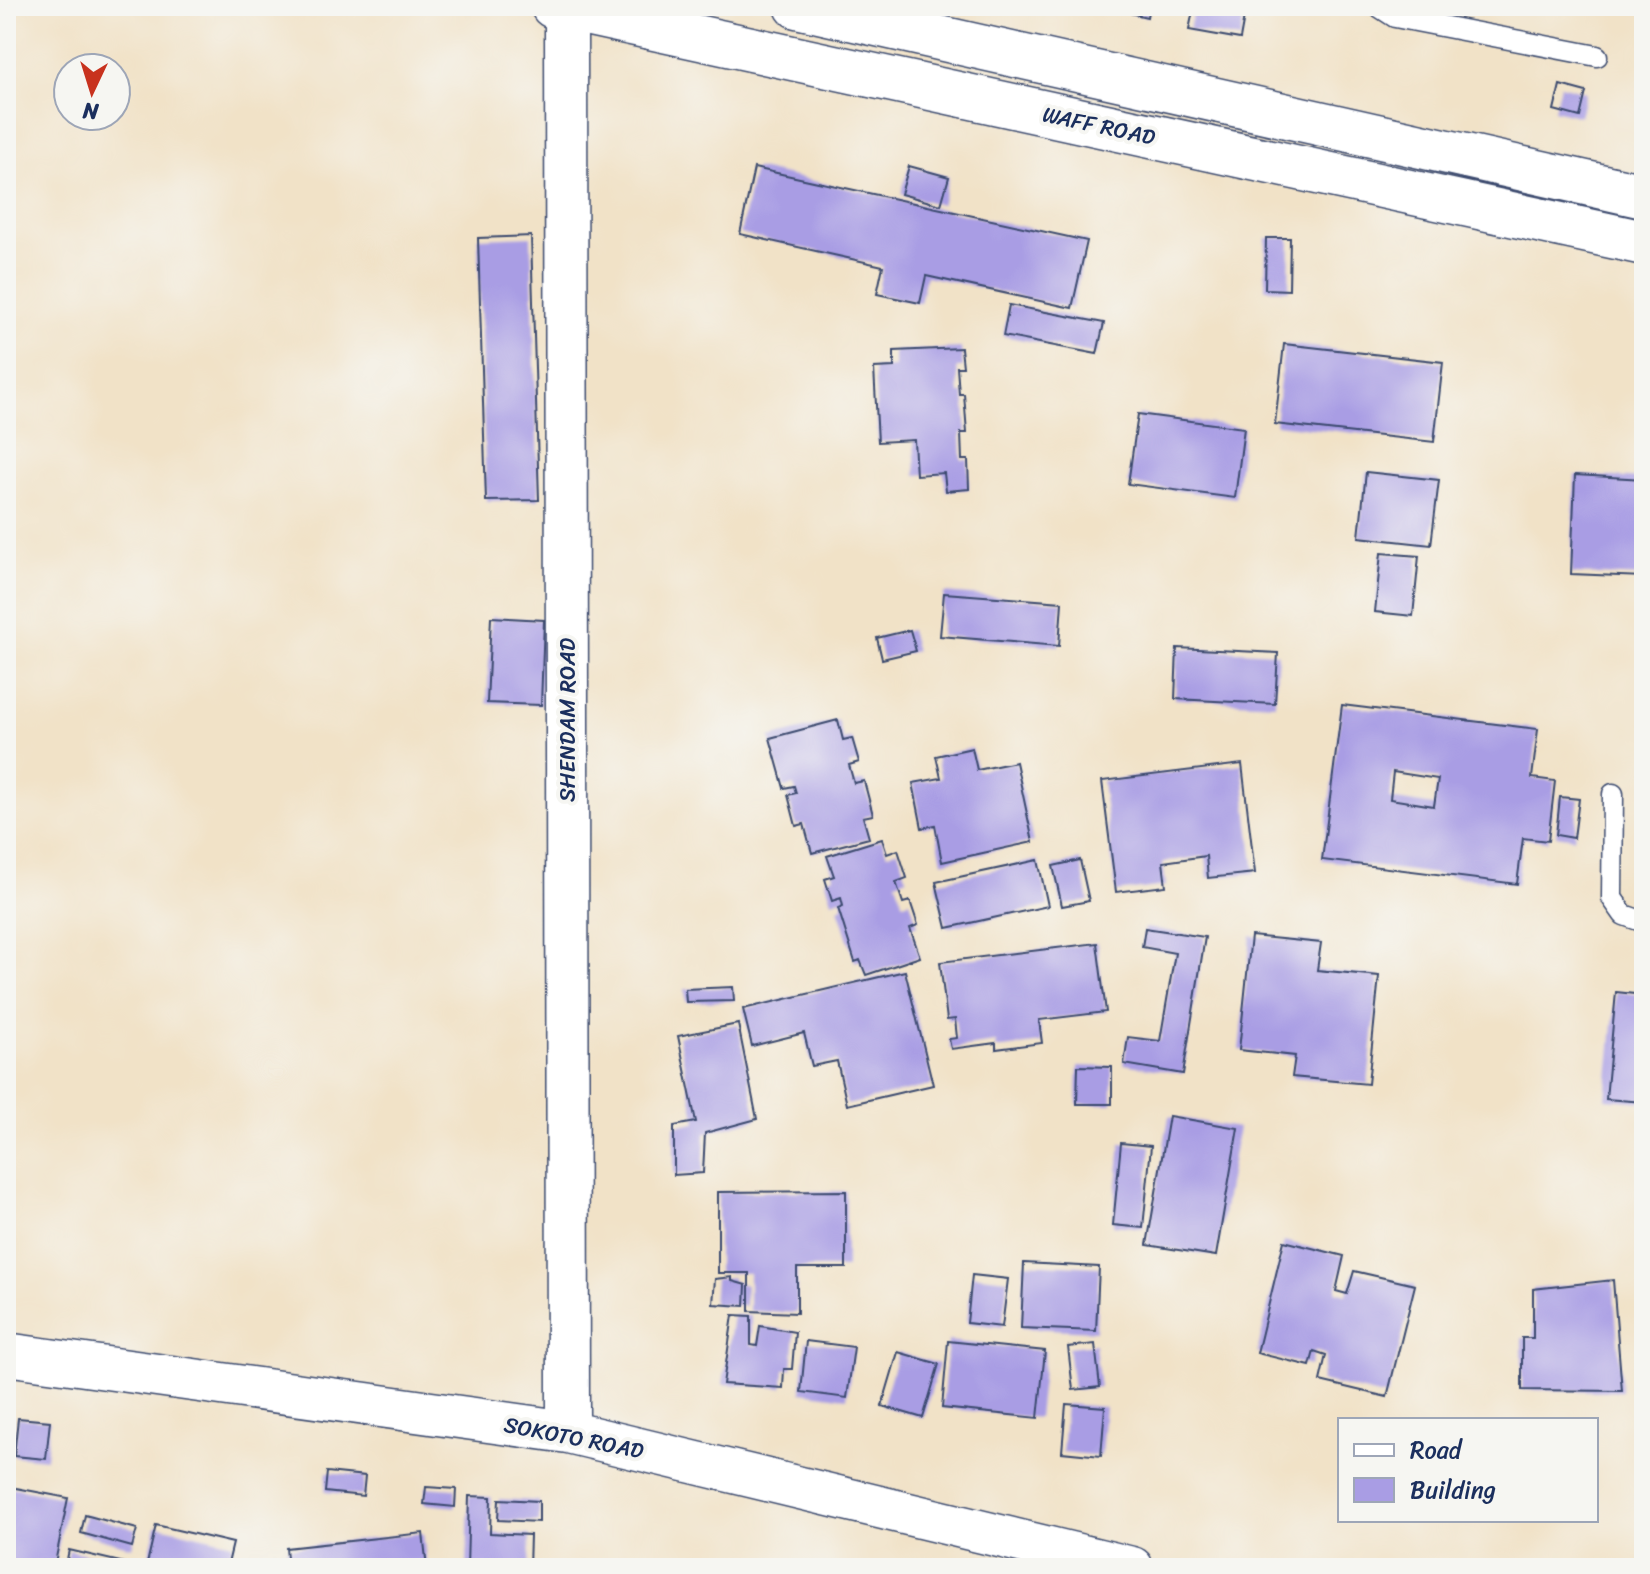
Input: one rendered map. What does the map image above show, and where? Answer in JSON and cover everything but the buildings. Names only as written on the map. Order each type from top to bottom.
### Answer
[{"type":"street","points":[[797,6],[1644,196]]},
{"type":"street","name":"WAFF ROAD","points":[[559,7],[1644,243]]},
{"type":"street","name":"SHENDAM ROAD","points":[[559,7],[568,1432]]},
{"type":"street","name":"SOKOTO ROAD","points":[[6,1354],[568,1432],[1115,1566]]},
{"type":"lane","points":[[1378,6],[1395,17],[1597,56]]},
{"type":"lane","points":[[1613,794],[1612,898],[1624,915],[1644,922]]}]
